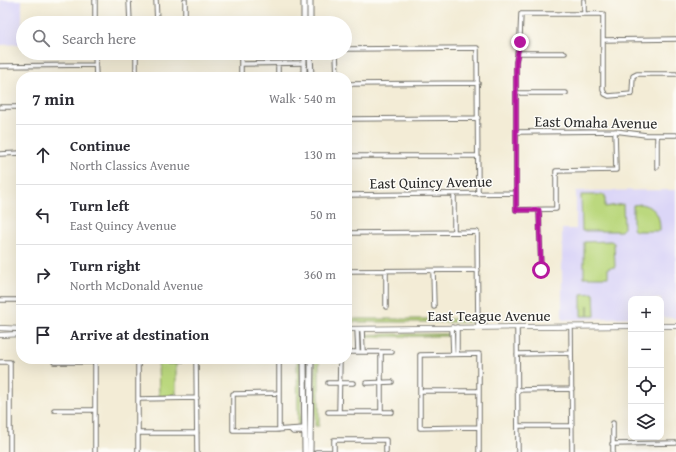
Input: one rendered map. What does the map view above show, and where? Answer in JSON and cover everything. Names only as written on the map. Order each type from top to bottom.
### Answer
[{"type":"main road","points":[[304,0],[304,16]]},
{"type":"main road","points":[[310,0],[310,16]]},
{"type":"main road","points":[[310,60],[310,72]]},
{"type":"main road","points":[[304,63],[304,72]]},
{"type":"main road","points":[[304,364],[305,452]]},
{"type":"main road","points":[[310,452],[311,364]]},
{"type":"main road","points":[[305,430],[308,432],[310,452]]},
{"type":"street","points":[[95,0],[95,16]]},
{"type":"street","points":[[129,0],[130,16]]},
{"type":"street","points":[[156,0],[156,16]]},
{"type":"street","points":[[185,0],[185,16]]},
{"type":"street","points":[[584,0],[584,14]]},
{"type":"street","points":[[615,131],[616,170],[556,171],[556,209],[516,210],[517,53],[520,37],[521,14],[603,14],[605,94],[609,96],[632,94],[633,76],[676,74]]},
{"type":"street","points":[[603,40],[676,39]]},
{"type":"street","points":[[352,49],[477,48],[478,194]]},
{"type":"street","points":[[517,53],[565,53]]},
{"type":"street","points":[[96,60],[96,72]]},
{"type":"street","points":[[136,60],[136,72]]},
{"type":"street","points":[[241,60],[241,72]]},
{"type":"street","points":[[336,60],[337,72]]},
{"type":"street","points":[[241,64],[304,63]]},
{"type":"street","points":[[278,64],[278,72]]},
{"type":"street","points":[[0,66],[96,65]]},
{"type":"street","points":[[352,84],[478,83]]},
{"type":"street","points":[[516,93],[566,93]]},
{"type":"street","points":[[0,107],[16,107]]},
{"type":"street","points":[[352,119],[478,118]]},
{"type":"street","name":"East Omaha Avenue","points":[[516,132],[615,131],[657,135],[676,135]]},
{"type":"street","points":[[657,135],[657,168]]},
{"type":"street","points":[[0,154],[16,154]]},
{"type":"street","points":[[352,156],[478,156]]},
{"type":"street","name":"East Quincy Avenue","points":[[352,195],[516,193]]},
{"type":"street","points":[[454,194],[454,232]]},
{"type":"street","points":[[539,210],[541,270]]},
{"type":"street","points":[[352,233],[477,232],[478,327]]},
{"type":"street","points":[[352,272],[478,270]]},
{"type":"street","points":[[386,271],[386,307]]},
{"type":"street","points":[[433,271],[434,307]]},
{"type":"street","points":[[0,300],[16,300]]},
{"type":"street","name":"East Teague Avenue","points":[[352,329],[628,326]]},
{"type":"street","points":[[664,326],[676,326]]},
{"type":"street","points":[[454,327],[455,354]]},
{"type":"street","points":[[517,327],[518,452]]},
{"type":"street","points":[[571,327],[572,452]]},
{"type":"street","points":[[0,328],[16,329]]},
{"type":"street","points":[[360,329],[363,352]]},
{"type":"street","points":[[358,352],[360,329]]},
{"type":"street","points":[[0,335],[16,334]]},
{"type":"street","points":[[358,343],[363,343]]},
{"type":"street","points":[[352,352],[392,352]]},
{"type":"street","points":[[380,352],[381,412]]},
{"type":"street","points":[[517,354],[571,353]]},
{"type":"street","points":[[479,427],[420,428],[420,355],[479,354],[479,391],[479,427],[479,452]]},
{"type":"street","points":[[0,362],[10,362],[10,452]]},
{"type":"street","points":[[95,364],[95,452]]},
{"type":"street","points":[[138,364],[138,452]]},
{"type":"street","points":[[196,364],[197,452]]},
{"type":"street","points":[[279,364],[279,430]]},
{"type":"street","points":[[339,412],[340,364]]},
{"type":"street","points":[[366,383],[392,382]]},
{"type":"street","points":[[328,383],[353,383]]},
{"type":"street","points":[[517,390],[572,390]]},
{"type":"street","points":[[420,391],[479,391]]},
{"type":"street","points":[[279,394],[233,394],[233,430],[291,430],[294,428],[305,430]]},
{"type":"street","points":[[138,399],[196,398]]},
{"type":"street","points":[[54,410],[95,410]]},
{"type":"street","points":[[328,412],[392,412]]},
{"type":"street","points":[[613,423],[612,444],[614,452]]},
{"type":"street","points":[[518,426],[572,426]]},
{"type":"street","points":[[138,433],[197,433]]},
{"type":"street","points":[[316,452],[334,452],[334,440],[386,440],[386,452]]},
{"type":"street","points":[[612,444],[676,443]]},
{"type":"shaded area","points":[[0,0],[22,0],[22,16],[16,16],[16,44],[0,45]]},
{"type":"shaded area","points":[[676,190],[676,318],[664,317],[664,296],[628,296],[628,317],[562,320],[562,229],[576,229],[576,191]]},
{"type":"green space","points":[[581,195],[605,195],[605,207],[623,204],[624,228],[621,231],[582,231]]},
{"type":"green space","points":[[641,204],[654,210],[658,217],[660,231],[636,231],[633,229],[633,205]]},
{"type":"green space","points":[[611,241],[614,243],[615,267],[608,268],[608,277],[584,277],[584,242]]},
{"type":"green space","points":[[594,293],[595,316],[581,316],[581,294]]},
{"type":"green space","points":[[352,319],[474,319],[472,322],[352,322]]},
{"type":"green space","points":[[449,334],[450,336],[364,337],[366,335]]},
{"type":"green space","points":[[158,364],[176,364],[176,395],[159,396]]},
{"type":"green space","points":[[297,364],[301,364],[301,422],[298,426]]},
{"type":"green space","points":[[315,364],[319,364],[319,426],[315,426]]},
{"type":"route","points":[[520,42],[516,62],[516,210],[539,210],[541,270]]}]
